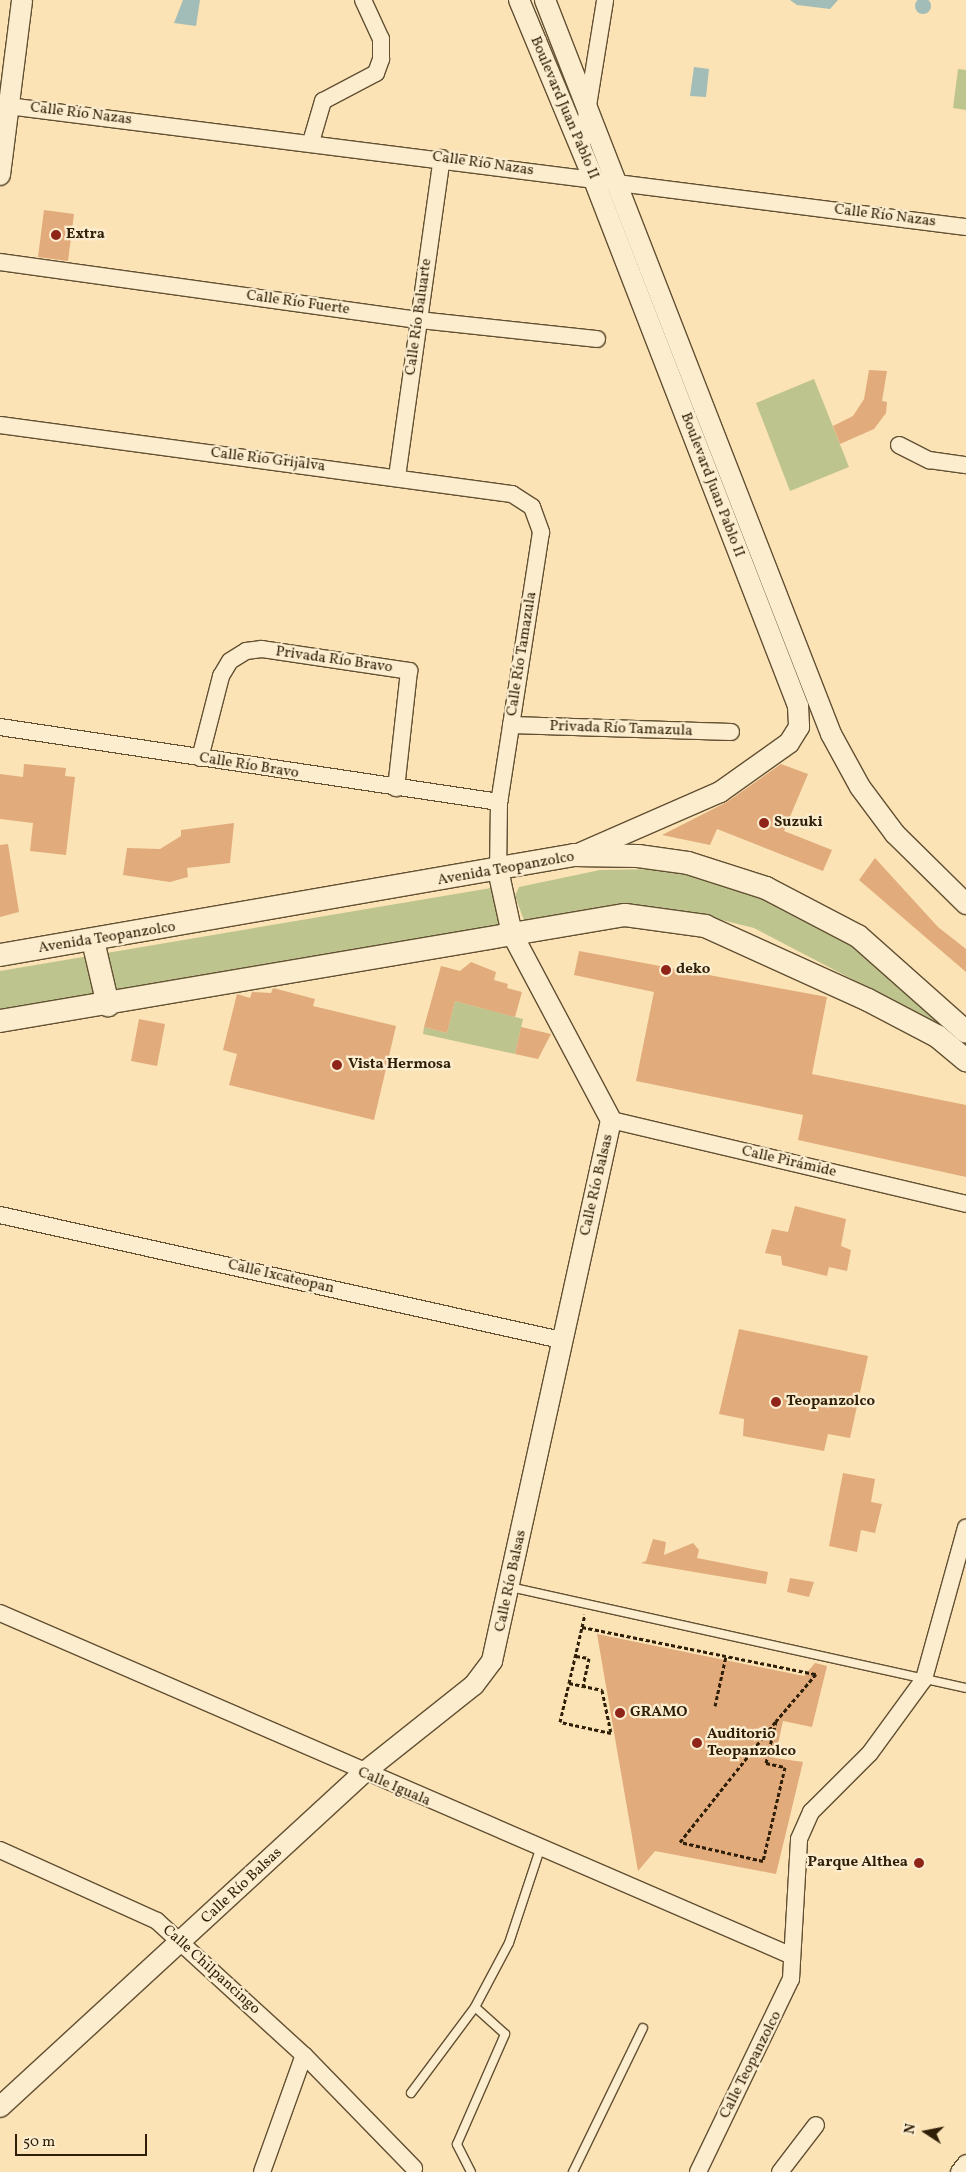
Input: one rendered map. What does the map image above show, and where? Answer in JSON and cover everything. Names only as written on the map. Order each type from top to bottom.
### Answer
[{"type":"main road","name":"Avenida Teopanzolco","points":[[0,955],[93,942],[574,855],[638,856],[688,863],[766,888],[858,936],[966,1032]]},
{"type":"main road","points":[[0,1021],[108,1005],[625,915],[705,926],[868,1000],[936,1036],[966,1060]]},
{"type":"main road","points":[[93,942],[108,1005]]},
{"type":"street","points":[[0,175],[4,105],[22,0]]},
{"type":"street","points":[[311,142],[323,101],[376,73],[379,66],[381,39],[364,0]]},
{"type":"street","name":"Boulevard Juan Pablo II","points":[[519,0],[594,180],[798,706],[799,727],[789,743],[720,792],[574,855]]},
{"type":"street","name":"Boulevard Juan Pablo II","points":[[545,0],[588,104],[616,182],[831,734],[860,787],[895,834],[966,904]]},
{"type":"street","points":[[581,149],[605,0]]},
{"type":"street","name":"Calle Río Nazas","points":[[4,105],[442,158],[594,180],[966,227]]},
{"type":"street","name":"Calle Río Baluarte","points":[[396,477],[442,158]]},
{"type":"street","name":"Calle Río Fuerte","points":[[0,262],[419,320],[597,339]]},
{"type":"street","name":"Calle Río Grijalva","points":[[0,425],[512,494],[532,508]]},
{"type":"street","points":[[899,445],[929,460],[966,465]]},
{"type":"street","name":"Calle Río Tamazula","points":[[498,870],[499,802],[541,532],[532,508]]},
{"type":"street","name":"Privada Río Bravo","points":[[200,758],[221,676],[230,661],[246,652],[262,650],[409,671],[396,788]]},
{"type":"street","name":"Privada Río Tamazula","points":[[511,726],[731,732]]},
{"type":"street","name":"Calle Río Bravo","points":[[0,728],[499,802]]},
{"type":"street","name":"Calle Río Balsas","points":[[0,2107],[184,1941],[362,1774],[474,1685],[492,1661],[510,1586],[561,1340],[611,1120],[512,934],[498,870]]},
{"type":"street","name":"Calle Pirámide","points":[[611,1120],[966,1204]]},
{"type":"street","name":"Calle Ixcateopan","points":[[0,1215],[561,1340]]},
{"type":"street","points":[[924,1679],[966,1528]]},
{"type":"street","name":"Calle Iguala","points":[[0,1613],[362,1774],[790,1956]]},
{"type":"street","name":"Calle Teopanzolco","points":[[698,2172],[783,2000],[791,1979],[790,1956],[795,1869],[799,1839],[811,1812],[870,1753],[924,1679]]},
{"type":"street","name":"Calle Chilpancingo","points":[[0,1850],[157,1921],[184,1941],[304,2055],[414,2168]]},
{"type":"street","points":[[262,2172],[304,2055]]},
{"type":"street","points":[[780,2172],[816,2125]]},
{"type":"street","points":[[959,2172],[966,2163]]},
{"type":"lane","points":[[510,1586],[966,1688]]},
{"type":"lane","points":[[411,2093],[475,2007],[509,1943],[540,1849]]},
{"type":"lane","points":[[470,2172],[457,2144],[505,2034],[475,2007]]},
{"type":"lane","points":[[573,2172],[643,2028]]},
{"type":"path","points":[[569,1683],[602,1690],[611,1733],[560,1722],[587,1604]]},
{"type":"path","points":[[582,1627],[816,1674],[776,1721],[680,1842],[763,1861],[785,1767],[766,1763],[776,1721]]},
{"type":"path","points":[[575,1656],[589,1658],[583,1686]]},
{"type":"path","points":[[715,1706],[726,1656]]},
{"type":"green space","points":[[958,69],[966,70],[966,110],[953,108]]},
{"type":"green space","points":[[814,379],[849,467],[790,491],[756,403]]},
{"type":"green space","points":[[657,869],[696,875],[786,907],[858,944],[963,1037],[754,928],[685,911],[525,923],[515,896],[519,887],[600,870]]},
{"type":"green space","points":[[491,888],[506,931],[0,1013],[0,971]]},
{"type":"green space","points":[[455,1001],[523,1019],[515,1054],[423,1034],[424,1027],[447,1033]]},
{"type":"water","points":[[920,-2],[926,-2],[931,3],[929,12],[920,14],[915,9],[915,3]]},
{"type":"water","points":[[183,0],[200,0],[196,26],[174,23]]},
{"type":"water","points":[[790,0],[838,0],[830,9],[797,5]]},
{"type":"water","points":[[694,67],[709,69],[706,97],[690,96]]},
{"type":"building","name":"Extra","points":[[44,210],[74,214],[68,261],[38,257]]},
{"type":"building","points":[[869,370],[887,371],[882,401],[887,402],[886,413],[874,429],[840,444],[833,426],[853,416],[864,399]]},
{"type":"building","points":[[24,764],[66,768],[65,776],[75,777],[66,855],[30,851],[33,823],[0,819],[0,774],[23,777]]},
{"type":"building","name":"Suzuki","points":[[781,764],[808,774],[784,831],[832,850],[823,871],[717,829],[710,845],[662,835],[727,802]]},
{"type":"building","points":[[234,823],[230,863],[187,868],[188,877],[170,882],[123,875],[127,848],[160,849],[181,836],[181,830]]},
{"type":"building","points":[[8,844],[19,912],[0,917],[0,845]]},
{"type":"building","points":[[875,858],[938,927],[966,949],[966,972],[859,880]]},
{"type":"building","points":[[579,951],[827,997],[812,1074],[966,1105],[966,1177],[798,1140],[803,1115],[636,1081],[654,992],[574,975]]},
{"type":"building","points":[[471,962],[496,972],[494,980],[508,984],[507,988],[522,992],[515,1017],[455,1001],[447,1033],[424,1027],[441,966],[460,971]]},
{"type":"building","points":[[273,988],[315,999],[313,1006],[396,1026],[374,1120],[229,1085],[237,1054],[223,1050],[237,994],[250,998],[252,992],[271,993]]},
{"type":"building","points":[[139,1019],[165,1024],[157,1066],[131,1061]]},
{"type":"building","points":[[521,1027],[551,1034],[538,1059],[515,1054]]},
{"type":"building","points":[[795,1206],[846,1219],[841,1246],[851,1250],[847,1271],[829,1267],[827,1276],[782,1265],[781,1256],[765,1253],[772,1229],[788,1232]]},
{"type":"building","points":[[739,1329],[868,1356],[850,1438],[828,1434],[824,1451],[743,1436],[744,1419],[719,1414]]},
{"type":"building","points":[[843,1473],[875,1479],[871,1502],[882,1504],[875,1533],[861,1530],[857,1552],[829,1546]]},
{"type":"building","points":[[653,1539],[666,1542],[664,1555],[693,1543],[699,1550],[697,1558],[768,1572],[766,1584],[641,1563],[646,1561]]},
{"type":"building","points":[[790,1578],[814,1582],[809,1597],[787,1592]]},
{"type":"building","name":"Auditorio Teopanzolco","points":[[597,1634],[804,1676],[815,1663],[827,1666],[812,1727],[783,1721],[775,1758],[803,1762],[776,1874],[655,1851],[638,1871]]},
{"type":"place","name":"Extra","points":[[56,235]]},
{"type":"place","name":"Suzuki","points":[[764,823]]},
{"type":"place","name":"deko","points":[[666,970]]},
{"type":"place","name":"Vista Hermosa","points":[[337,1065]]},
{"type":"place","name":"Teopanzolco","points":[[776,1402]]},
{"type":"place","name":"GRAMO","points":[[620,1713]]},
{"type":"place","name":"Auditorio Teopanzolco","points":[[697,1743]]},
{"type":"place","name":"Parque Althea","points":[[919,1863]]}]
